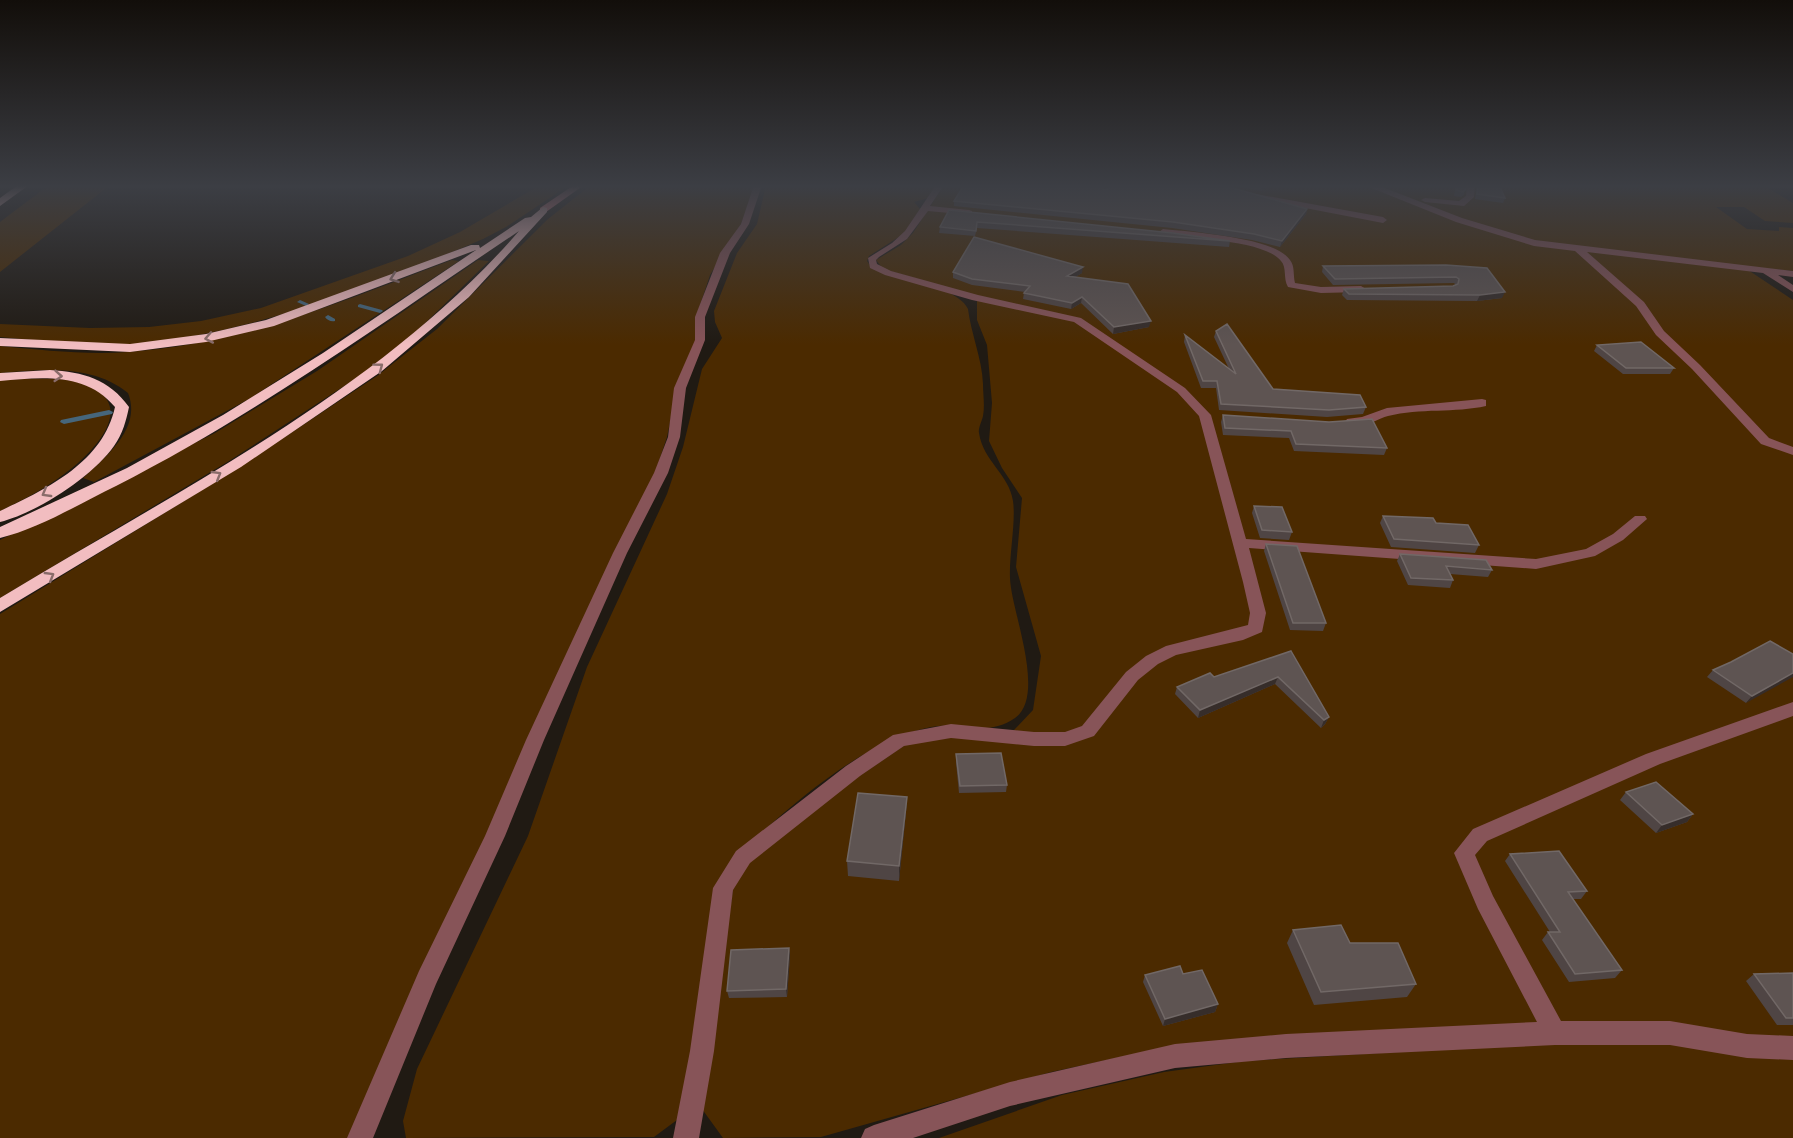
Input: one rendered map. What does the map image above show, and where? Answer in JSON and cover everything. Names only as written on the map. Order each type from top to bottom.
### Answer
[{"type":"highway","points":[[0,342],[130,348],[180,343],[240,331],[323,304],[472,248],[490,238]]},
{"type":"highway","points":[[0,532],[118,477],[207,431],[258,401],[501,238]]},
{"type":"highway","points":[[0,606],[291,429],[369,375],[428,328],[521,238]]},
{"type":"highway","points":[[0,377],[53,375],[87,379],[110,390],[122,406],[118,427],[99,453],[55,488],[0,517]]},
{"type":"lane","points":[[360,1138],[427,979],[495,836],[535,740],[616,563],[661,473],[674,437],[680,388],[700,340],[700,317],[714,275],[724,253],[735,238]]},
{"type":"lane","points":[[686,1138],[702,1051],[723,888],[743,857],[853,771],[899,740],[951,731],[1034,739],[1065,739],[1088,731],[1132,676],[1152,660],[1172,650],[1243,634],[1256,628],[1258,613],[1239,543],[1210,416],[1181,390],[1077,320],[976,298],[888,273],[873,266],[871,260],[875,255],[902,238]]},
{"type":"lane","points":[[1219,238],[1278,253],[1287,261],[1291,285],[1322,291],[1374,289]]},
{"type":"lane","points":[[1518,238],[1579,250],[1793,274]]},
{"type":"lane","points":[[1579,250],[1640,304],[1660,333],[1696,367],[1765,441],[1793,451]]},
{"type":"lane","points":[[1766,272],[1793,289]]},
{"type":"lane","points":[[1336,423],[1364,421],[1387,412],[1482,403]]},
{"type":"lane","points":[[1239,543],[1536,564],[1590,553],[1618,537],[1640,519]]},
{"type":"lane","points":[[1555,1033],[1485,902],[1464,853],[1480,835],[1642,764],[1793,710]]},
{"type":"lane","points":[[874,1138],[1010,1094],[1175,1056],[1286,1046],[1555,1033],[1670,1033],[1747,1046],[1793,1048]]},
{"type":"shaded area","points":[[0,238],[43,238],[0,272]]},
{"type":"shaded area","points":[[447,238],[485,238],[357,290],[269,318],[225,329],[180,338],[119,345],[85,345],[0,337],[0,324],[90,328],[149,327],[201,321],[261,308],[408,256]]},
{"type":"shaded area","points":[[529,238],[732,238],[710,275],[696,317],[696,340],[677,387],[667,437],[655,473],[348,1138],[0,1138],[0,614],[241,466],[377,376],[437,329]]},
{"type":"shaded area","points":[[747,238],[897,238],[869,256],[867,261],[871,267],[940,288],[962,301],[968,309],[982,374],[984,408],[979,429],[981,443],[1007,483],[1013,501],[1010,578],[1028,672],[1028,691],[1024,707],[1015,718],[994,727],[931,727],[905,734],[878,746],[851,762],[797,802],[731,863],[681,1117],[654,1137],[406,1138],[403,1121],[417,1069],[528,836],[587,667],[667,494],[683,447],[702,369],[722,338],[715,322],[714,311],[737,253]]},
{"type":"shaded area","points":[[908,238],[1793,238],[1793,271],[1742,266],[1793,300],[1793,1138],[939,1138],[1062,1095],[1164,1072],[1245,1061],[1603,1040],[1760,1036],[1177,1045],[1051,1072],[821,1137],[723,1138],[702,1109],[734,882],[751,855],[811,809],[908,743],[1014,730],[1033,710],[1041,656],[1016,567],[1022,498],[1002,468],[989,441],[992,403],[987,345],[977,320],[977,296],[883,269],[876,260]]},
{"type":"shaded area","points":[[452,260],[459,261],[249,399],[94,482],[83,478],[111,451],[126,429],[131,406],[128,393],[99,377],[83,373],[33,370],[0,373],[0,346],[64,352],[112,353],[212,340],[333,305]]},
{"type":"shaded area","points":[[478,260],[489,261],[418,330],[361,375],[229,461],[0,598],[0,540],[215,433],[317,371]]},
{"type":"shaded area","points":[[0,380],[68,380],[85,384],[105,397],[110,407],[110,418],[99,441],[72,468],[37,492],[0,511]]},
{"type":"building","points":[[973,238],[978,238],[1083,267],[1067,276],[1128,284],[1151,321],[1114,327],[1082,297],[1072,303],[1024,293],[1030,286],[972,279],[953,272]]},
{"type":"building","points":[[1191,238],[1209,238],[1230,241]]},
{"type":"building","points":[[1446,265],[1487,268],[1505,292],[1480,295],[1349,294],[1344,289],[1453,286],[1458,284],[1459,279],[1456,277],[1335,279],[1323,266]]},
{"type":"building","points":[[1227,324],[1273,389],[1360,395],[1366,407],[1329,410],[1221,404],[1217,381],[1203,381],[1185,335],[1236,374],[1216,331]]},
{"type":"building","points":[[1641,342],[1674,368],[1626,368],[1597,345]]},
{"type":"building","points":[[1223,415],[1329,422],[1372,419],[1387,448],[1296,444],[1291,431],[1225,428]]},
{"type":"building","points":[[1254,506],[1282,507],[1292,532],[1262,530]]},
{"type":"building","points":[[1383,516],[1433,518],[1436,523],[1468,525],[1479,545],[1394,539]]},
{"type":"building","points":[[1266,544],[1297,546],[1326,623],[1293,623]]},
{"type":"building","points":[[1400,554],[1486,560],[1492,570],[1446,566],[1453,580],[1411,578]]},
{"type":"building","points":[[1770,641],[1793,654],[1793,673],[1752,696],[1713,670],[1731,662]]},
{"type":"building","points":[[1291,651],[1329,717],[1324,720],[1278,677],[1200,710],[1177,687],[1210,673],[1214,677]]},
{"type":"building","points":[[1001,753],[1007,785],[960,786],[956,754]]},
{"type":"building","points":[[1656,782],[1693,814],[1662,825],[1626,792]]},
{"type":"building","points":[[858,793],[907,797],[899,866],[847,861]]},
{"type":"building","points":[[1559,851],[1587,891],[1568,892],[1622,970],[1575,974],[1548,932],[1560,932],[1510,854]]},
{"type":"building","points":[[1341,925],[1350,943],[1398,943],[1416,984],[1321,992],[1293,930]]},
{"type":"building","points":[[789,948],[786,989],[727,991],[731,950]]},
{"type":"building","points":[[1180,966],[1183,974],[1202,970],[1218,1004],[1165,1019],[1145,975]]},
{"type":"building","points":[[1793,973],[1793,1018],[1786,1018],[1754,974]]},
{"type":"waterway","points":[[300,302],[306,304]]},
{"type":"waterway","points":[[360,306],[380,311]]},
{"type":"waterway","points":[[328,317],[333,320]]},
{"type":"waterway","points":[[64,422],[109,412]]}]
